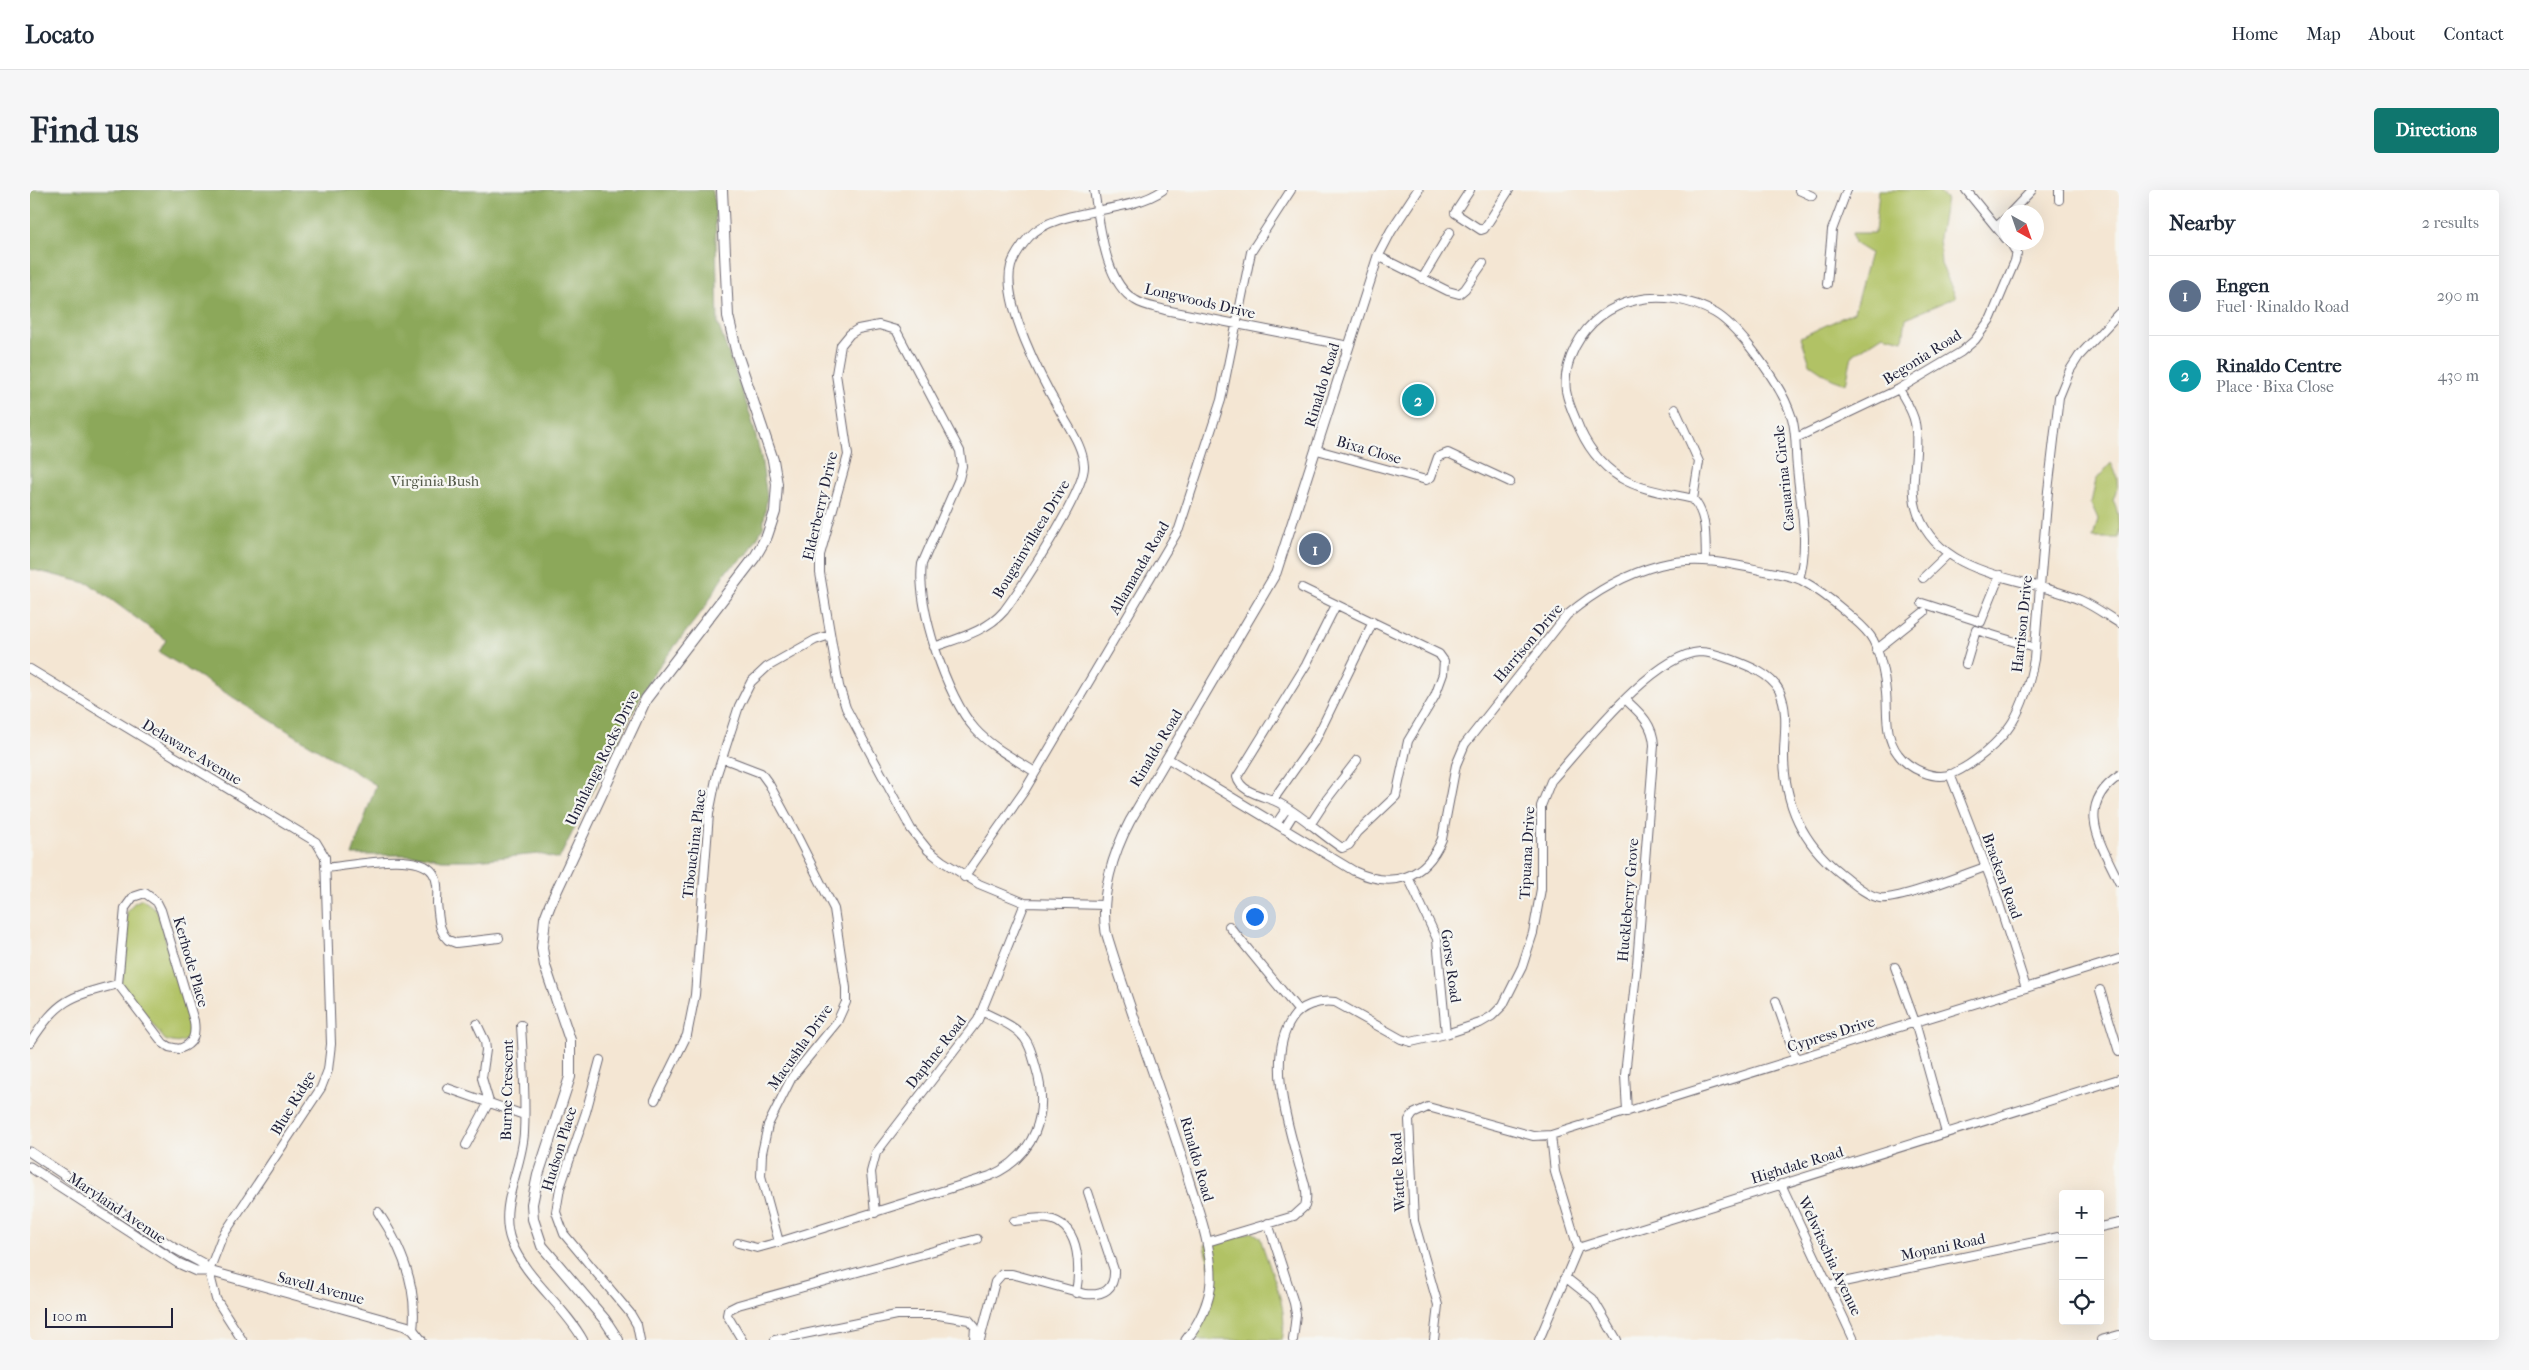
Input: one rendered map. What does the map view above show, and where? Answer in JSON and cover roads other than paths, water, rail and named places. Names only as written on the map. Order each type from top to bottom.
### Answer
[{"type":"main road","name":"Umhlanga Rocks Drive","points":[[618,1340],[605,1320],[542,1246],[533,1219],[534,1190],[570,1078],[571,1063],[568,1033],[545,966],[543,932],[545,918],[558,884],[637,714],[651,692],[755,557],[768,536],[775,512],[777,484],[773,460],[738,354],[728,316],[722,190]]},
{"type":"street","name":"Longwoods Drive","points":[[1094,190],[1105,249],[1112,272],[1128,296],[1144,305],[1349,346]]},
{"type":"street","name":"Bougainvillaea Drive","points":[[934,647],[972,633],[997,620],[1011,602],[1060,522],[1081,482],[1084,468],[1083,458],[1072,432],[1045,386],[1027,345],[1015,308],[1010,279],[1014,259],[1029,237],[1040,228],[1144,200],[1163,190]]},
{"type":"street","name":"Allamanda Road","points":[[964,877],[1035,772],[1179,529],[1221,400],[1251,252],[1291,190]]},
{"type":"street","name":"Rinaldo Road","points":[[1186,1340],[1200,1320],[1208,1300],[1211,1283],[1207,1242],[1173,1124],[1110,945],[1104,920],[1104,905],[1122,837],[1276,573],[1378,256],[1391,231],[1418,190]]},
{"type":"street","points":[[1470,190],[1455,213],[1481,230],[1484,229],[1509,190]]},
{"type":"street","points":[[1799,190],[1812,196]]},
{"type":"street","points":[[1827,284],[1832,230],[1847,190]]},
{"type":"street","points":[[1966,190],[1999,231]]},
{"type":"street","points":[[2018,205],[2032,190]]},
{"type":"street","points":[[2059,190],[2060,200]]},
{"type":"street","points":[[1422,279],[1450,232]]},
{"type":"street","points":[[2015,250],[2017,254]]},
{"type":"street","name":"Begonia Road","points":[[1796,438],[1899,389],[1961,352],[1975,340],[1991,318],[2018,250]]},
{"type":"street","points":[[1378,256],[1448,292],[1459,294],[1466,289],[1483,263]]},
{"type":"street","name":"Casuarina Circle","points":[[1693,499],[1641,488],[1621,478],[1600,462],[1581,432],[1566,391],[1568,366],[1581,336],[1590,324],[1605,312],[1628,302],[1665,298],[1684,300],[1716,314],[1740,336],[1771,376],[1787,404],[1796,438],[1796,465],[1805,545],[1804,562],[1799,579]]},
{"type":"street","name":"Harrison Drive","points":[[1167,758],[1371,879],[1384,881],[1408,877],[1429,862],[1442,839],[1450,791],[1459,755],[1465,744],[1567,615],[1586,600],[1640,572],[1659,565],[1706,560],[1728,562],[1799,579],[1819,590],[1862,626],[1869,633],[1876,650],[1886,690],[1889,737],[1893,747],[1905,762],[1914,768],[1936,775],[1950,774],[1990,748],[2011,724],[2029,686],[2035,648],[2059,397],[2070,370],[2079,356],[2119,313]]},
{"type":"street","name":"Elderberry Drive","points":[[1035,772],[984,737],[966,718],[934,647],[922,588],[922,564],[959,479],[962,466],[960,451],[896,330],[884,325],[858,329],[850,334],[841,345],[838,355],[836,389],[846,433],[848,454],[820,555],[820,573],[830,635],[846,708],[902,814],[928,850],[964,877],[1025,903],[1104,905]]},
{"type":"street","points":[[1899,389],[1915,422],[1914,500],[1918,515],[1930,535],[1948,554],[1965,564],[2079,599],[2119,623]]},
{"type":"street","points":[[1675,409],[1699,462],[1693,499],[1699,506],[1704,521],[1706,560]]},
{"type":"street","name":"Bixa Close","points":[[1317,450],[1414,477],[1429,479],[1438,457],[1448,453],[1510,482]]},
{"type":"street","points":[[1924,578],[1948,554]]},
{"type":"street","points":[[1922,603],[1982,622],[2000,575]]},
{"type":"street","points":[[1302,588],[1443,657],[1445,664],[1440,685],[1410,736],[1400,788],[1393,801],[1344,847],[1326,837],[1287,808],[1273,800],[1258,796],[1240,784],[1238,780],[1239,772],[1306,665],[1336,605]]},
{"type":"street","points":[[1876,650],[1924,612]]},
{"type":"street","points":[[1273,800],[1316,739],[1373,622]]},
{"type":"street","points":[[1966,664],[1976,630],[2035,648]]},
{"type":"street","name":"Tibouchina Place","points":[[655,1100],[690,1024],[695,995],[709,814],[722,758],[739,706],[751,682],[767,667],[815,640],[830,635]]},
{"type":"street","name":"Tipuana Drive","points":[[1298,1010],[1325,1001],[1335,1002],[1401,1039],[1411,1042],[1446,1034],[1480,1023],[1492,1016],[1503,1005],[1522,967],[1533,933],[1541,889],[1541,814],[1545,794],[1551,781],[1652,674],[1683,656],[1699,652],[1716,654],[1745,664],[1763,674],[1779,690],[1785,710],[1784,769],[1793,812],[1809,842],[1835,868],[1868,893],[1887,898],[1985,867]]},
{"type":"street","name":"Delaware Avenue","points":[[30,669],[316,842],[325,857],[325,868]]},
{"type":"street","name":"Huckleberry Grove","points":[[1626,700],[1646,720],[1654,736],[1637,964],[1625,1075],[1626,1112]]},
{"type":"street","name":"Macushla Drive","points":[[722,758],[761,773],[795,832],[834,910],[846,988],[846,1002],[837,1022],[792,1077],[768,1125],[762,1152],[761,1176],[779,1242]]},
{"type":"street","points":[[1310,825],[1357,760]]},
{"type":"street","name":"Bracken Road","points":[[1950,774],[1985,867],[2026,988]]},
{"type":"street","points":[[2119,776],[2102,792],[2093,807],[2096,831],[2119,882]]},
{"type":"street","points":[[1276,824],[1287,808]]},
{"type":"street","points":[[1284,829],[1294,813]]},
{"type":"street","points":[[325,868],[402,860],[421,864],[428,867],[436,880],[440,927],[448,940],[456,943],[499,938]]},
{"type":"street","name":"Blue Ridge","points":[[209,1271],[222,1237],[321,1088],[328,1070],[331,1044],[325,868]]},
{"type":"street","name":"Gorse Road","points":[[1408,877],[1437,939],[1446,1034]]},
{"type":"street","name":"Kerhode Place","points":[[144,893],[157,902],[161,910],[194,1021],[195,1035],[193,1041],[180,1049],[169,1047],[156,1035],[118,984],[125,908],[132,897],[144,893]]},
{"type":"street","name":"Daphne Road","points":[[874,1213],[871,1172],[876,1153],[983,1012],[1025,903]]},
{"type":"street","points":[[1207,1242],[1294,1216],[1300,1212],[1307,1199],[1284,1109],[1280,1083],[1283,1037],[1286,1027],[1298,1010],[1229,926]]},
{"type":"street","name":"Cypress Drive","points":[[1551,1135],[2119,959]]},
{"type":"street","points":[[1895,967],[1915,1022],[1946,1133]]},
{"type":"street","points":[[30,1043],[56,1008],[83,992],[118,984]]},
{"type":"street","points":[[2100,990],[2119,1052]]},
{"type":"street","points":[[1776,1001],[1796,1059]]},
{"type":"street","points":[[738,1243],[757,1248],[779,1242],[997,1173],[1016,1161],[1028,1145],[1039,1123],[1042,1105],[1040,1080],[1029,1045],[1017,1031],[983,1012]]},
{"type":"street","points":[[466,1145],[489,1102],[482,1078],[486,1050],[485,1042],[477,1024]]},
{"type":"street","name":"Burne Crescent","points":[[521,1026],[524,1135],[509,1200],[508,1227],[511,1240],[521,1260],[566,1314],[583,1340]]},
{"type":"street","name":"Hudson Place","points":[[600,1060],[586,1112],[560,1188],[556,1212],[564,1234],[630,1313],[637,1325],[640,1340]]},
{"type":"street","name":"Highdale Road","points":[[1578,1248],[2119,1079]]},
{"type":"street","points":[[447,1088],[524,1115]]},
{"type":"street","name":"Wattle Road","points":[[1434,1340],[1438,1305],[1414,1221],[1409,1120],[1413,1114],[1428,1107],[1533,1136],[1551,1135]]},
{"type":"street","points":[[1539,1340],[1578,1248],[1554,1172],[1551,1135]]},
{"type":"street","name":"Maryland Avenue","points":[[30,1152],[174,1248],[189,1255]]},
{"type":"street","name":"Maryland Avenue","points":[[30,1167],[168,1258],[191,1269]]},
{"type":"street","name":"Welwitschia Avenue","points":[[1781,1184],[1854,1340]]},
{"type":"street","points":[[980,1340],[996,1282],[1002,1274],[1012,1274],[1076,1293],[1102,1294],[1108,1291],[1114,1280],[1107,1244],[1088,1192]]},
{"type":"street","points":[[378,1212],[396,1242],[411,1284],[414,1317],[413,1330],[422,1340]]},
{"type":"street","points":[[1014,1220],[1052,1220],[1068,1231],[1074,1242],[1079,1268],[1076,1293]]},
{"type":"street","points":[[1268,1223],[1295,1308],[1293,1340]]},
{"type":"street","points":[[2104,1226],[2119,1223]]},
{"type":"street","name":"Mopani Road","points":[[1829,1285],[2059,1237]]},
{"type":"street","points":[[742,1340],[727,1314],[728,1310],[738,1305],[977,1239]]},
{"type":"street","points":[[168,1258],[174,1248]]},
{"type":"street","name":"Savell Avenue","points":[[189,1255],[202,1263],[209,1271]]},
{"type":"street","name":"Savell Avenue","points":[[191,1269],[209,1271],[413,1330]]},
{"type":"street","points":[[209,1271],[216,1299],[242,1340]]},
{"type":"street","points":[[1565,1277],[1593,1299],[1617,1340]]},
{"type":"street","points":[[775,1340],[804,1333],[846,1327],[887,1316],[927,1315],[970,1321],[974,1327],[974,1340]]},
{"type":"street","points":[[2101,1340],[2119,1335]]},
{"type":"place","name":"Rinaldo Centre","points":[[1418,400]]},
{"type":"place","name":"Engen","points":[[1315,549]]},
{"type":"park label","name":"Virginia Bush","points":[[435,481]]}]
